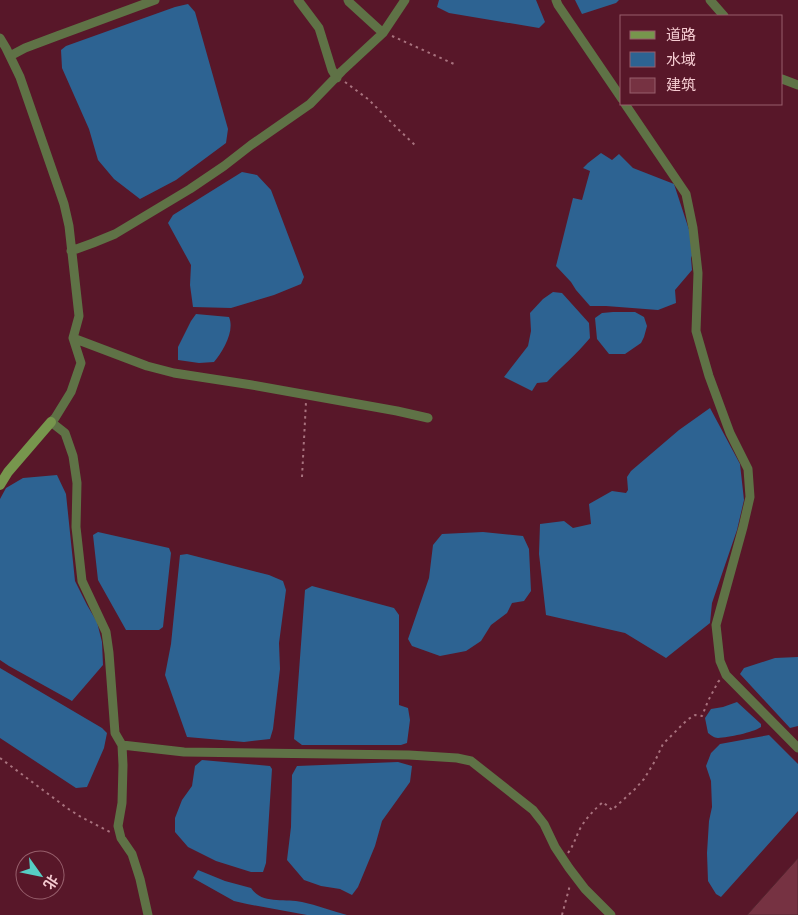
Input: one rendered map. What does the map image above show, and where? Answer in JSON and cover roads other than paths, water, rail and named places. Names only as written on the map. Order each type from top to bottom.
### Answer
[{"type":"street","points":[[10,56],[25,48],[155,0]]},
{"type":"street","points":[[298,0],[319,28],[332,70],[337,78]]},
{"type":"street","points":[[348,0],[383,32]]},
{"type":"street","points":[[71,251],[115,234],[190,189],[310,104],[383,32],[405,0]]},
{"type":"street","points":[[556,0],[620,96]]},
{"type":"street","points":[[710,0],[723,15]]},
{"type":"street","points":[[0,38],[20,77],[64,204],[69,226],[79,316],[73,338],[80,363],[71,392],[55,418],[8,472],[0,485]]},
{"type":"street","points":[[783,79],[798,85]]},
{"type":"street","points":[[626,105],[686,194],[694,228],[698,273],[696,331],[709,376],[730,433],[748,469],[750,497],[716,625],[720,661],[726,675],[798,748]]},
{"type":"street","points":[[73,338],[147,366],[174,373],[252,385],[428,418]]},
{"type":"street","points":[[52,422],[65,433],[73,456],[77,483],[76,527],[82,581],[106,632],[114,733],[122,745],[122,803],[118,826],[121,838],[132,854],[148,915]]},
{"type":"street","points":[[122,745],[184,752],[409,755],[457,758],[471,761],[533,810],[544,824],[555,847],[573,873],[610,915]]},
{"type":"water","points":[[439,0],[536,0],[545,22],[539,28],[449,13],[437,7]]},
{"type":"water","points":[[575,0],[619,0],[616,3],[582,14]]},
{"type":"water","points":[[188,4],[195,12],[228,129],[226,143],[176,180],[140,199],[114,179],[98,160],[89,129],[62,68],[61,50],[66,46]]},
{"type":"water","points":[[601,153],[612,160],[619,154],[633,168],[674,184],[695,248],[691,258],[692,270],[675,290],[676,303],[658,310],[590,306],[556,266],[573,198],[582,200],[590,171],[583,168]]},
{"type":"water","points":[[242,172],[257,175],[271,190],[304,277],[301,284],[274,295],[231,308],[193,307],[190,285],[191,265],[168,223],[173,215]]},
{"type":"water","points":[[553,292],[562,293],[589,323],[590,338],[547,382],[537,383],[532,391],[504,377],[528,346],[531,331],[530,313],[543,299]]},
{"type":"water","points":[[635,312],[644,317],[647,326],[641,343],[625,354],[609,354],[597,339],[595,318],[602,313]]},
{"type":"water","points":[[196,314],[229,317],[229,334],[224,347],[214,362],[199,363],[178,360],[178,347]]},
{"type":"water","points":[[710,408],[740,464],[744,500],[737,530],[712,603],[710,623],[666,658],[625,633],[546,615],[539,554],[540,524],[564,521],[573,528],[591,524],[589,504],[612,491],[626,493],[628,490],[627,477],[631,471],[679,430]]},
{"type":"water","points":[[57,475],[66,494],[75,581],[97,622],[102,642],[103,665],[72,701],[0,660],[0,499],[6,488],[23,478]]},
{"type":"water","points":[[98,532],[169,548],[171,553],[163,627],[159,630],[126,630],[98,580],[93,535]]},
{"type":"water","points":[[483,532],[523,536],[529,549],[531,591],[524,601],[512,603],[507,613],[491,625],[481,641],[466,651],[440,656],[412,646],[408,639],[429,578],[433,545],[442,534]]},
{"type":"water","points":[[187,554],[269,575],[283,581],[286,590],[279,643],[280,669],[273,729],[270,739],[244,742],[187,737],[165,675],[171,644],[180,555]]},
{"type":"water","points":[[312,586],[394,608],[399,615],[399,705],[408,708],[410,720],[407,743],[401,745],[302,745],[294,739],[305,590]]},
{"type":"water","points":[[798,657],[798,726],[790,728],[740,674],[744,668],[775,658]]},
{"type":"water","points":[[0,668],[102,728],[107,733],[104,748],[87,787],[76,788],[0,738]]},
{"type":"water","points":[[737,702],[761,724],[761,727],[746,733],[718,738],[708,733],[705,718],[711,709]]},
{"type":"water","points":[[769,735],[798,764],[798,811],[721,897],[716,894],[708,881],[707,853],[712,807],[711,781],[706,766],[711,753],[720,744]]},
{"type":"water","points":[[202,760],[270,766],[272,769],[266,863],[263,872],[251,872],[216,861],[188,847],[175,832],[175,818],[182,800],[192,786],[195,766]]},
{"type":"water","points":[[398,762],[412,766],[410,782],[382,821],[375,846],[358,887],[352,895],[340,889],[321,886],[304,880],[287,860],[291,827],[292,775],[297,766]]},
{"type":"water","points":[[198,870],[225,881],[251,888],[261,897],[267,899],[302,902],[347,915],[307,915],[234,901],[193,878]]}]
